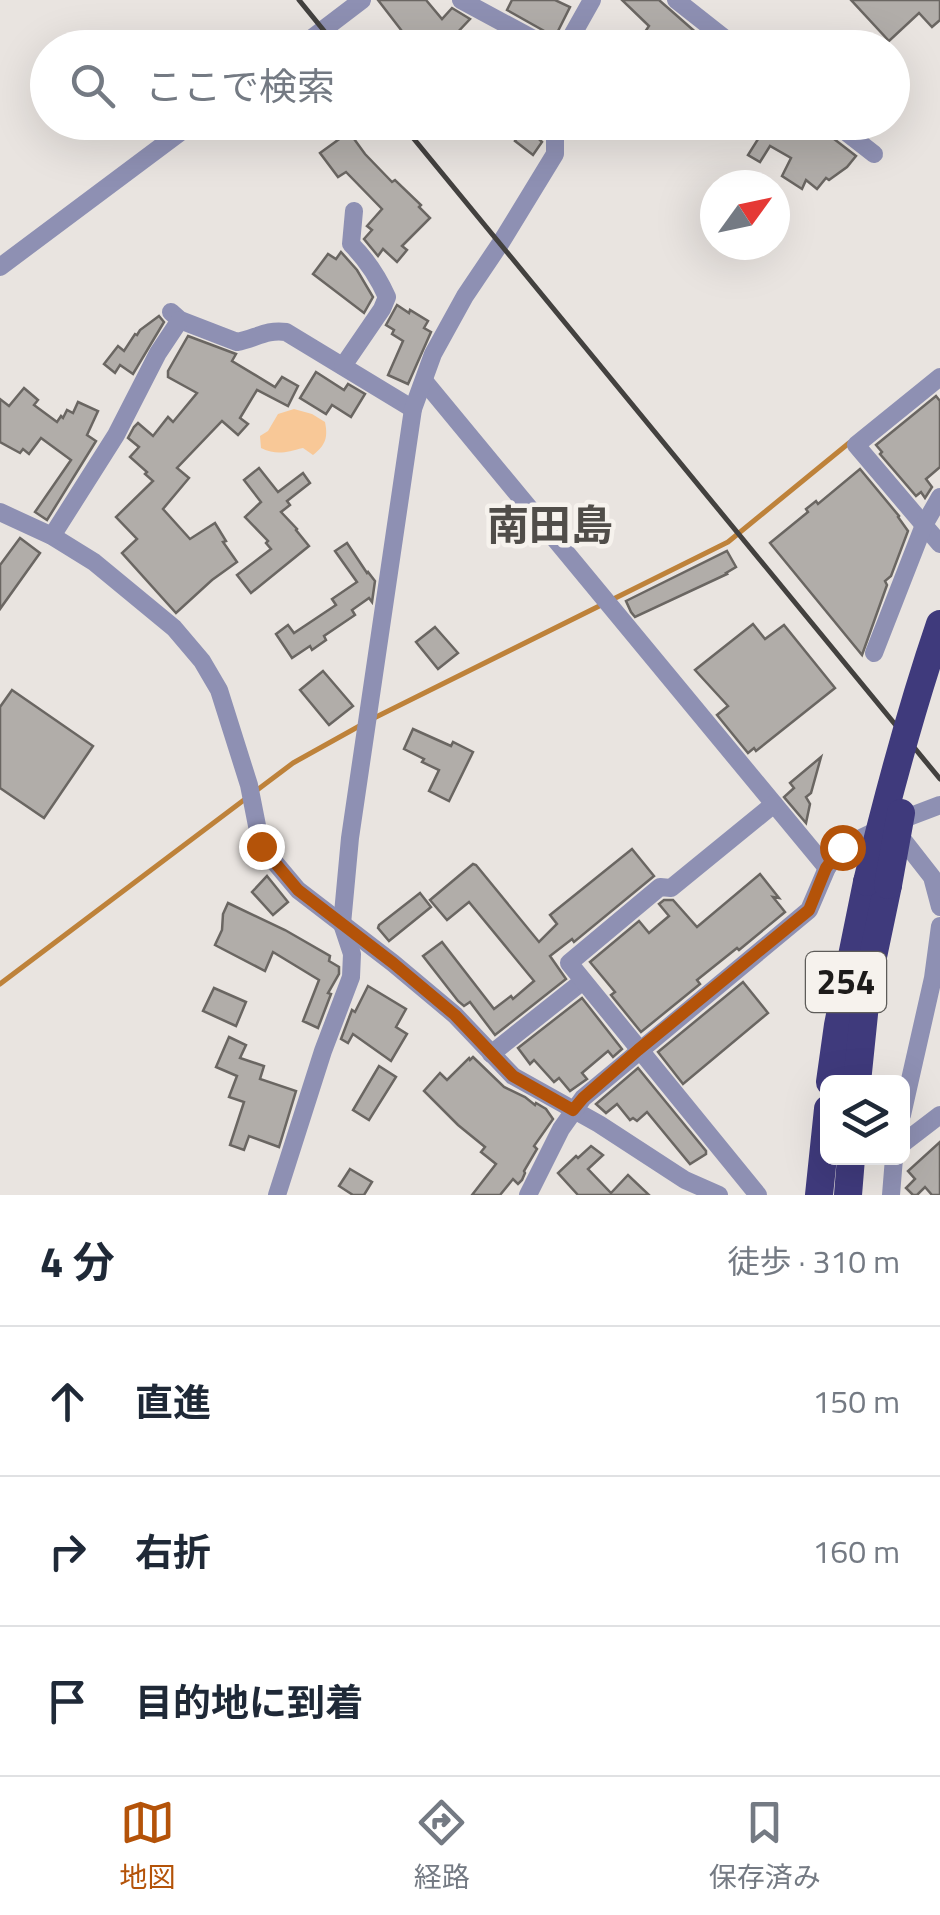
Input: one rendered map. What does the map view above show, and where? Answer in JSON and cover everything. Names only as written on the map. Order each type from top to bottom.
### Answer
[{"type":"highway","name":"254","points":[[858,1075],[877,883],[894,770],[940,624]]},
{"type":"highway","name":"254","points":[[831,1075],[841,1007],[922,729],[940,683]]},
{"type":"highway","points":[[819,1195],[822,1165]]},
{"type":"highway","points":[[848,1195],[850,1165]]},
{"type":"street","points":[[323,30],[362,0]]},
{"type":"street","points":[[462,0],[517,30]]},
{"type":"street","points":[[576,30],[592,0]]},
{"type":"street","points":[[676,0],[714,30]]},
{"type":"street","points":[[0,267],[170,140]]},
{"type":"street","points":[[277,1195],[323,1050],[351,977],[352,954],[342,924],[350,838],[413,409],[433,354],[554,154],[554,140]]},
{"type":"street","points":[[856,140],[874,154]]},
{"type":"street","points":[[343,366],[387,297],[351,244],[354,211]]},
{"type":"street","points":[[52,536],[116,435],[175,316],[236,342],[273,330],[286,332],[413,409]]},
{"type":"street","points":[[940,377],[856,445],[940,544]]},
{"type":"street","points":[[425,382],[826,868]]},
{"type":"street","points":[[874,653],[924,525],[940,497]]},
{"type":"street","points":[[0,512],[52,536],[94,562],[174,628],[202,661],[219,690],[249,785],[261,846],[298,890],[455,1015],[513,1076],[685,1180],[718,1195]]},
{"type":"street","points":[[758,1195],[569,964],[660,887],[671,888],[774,804]]},
{"type":"street","points":[[528,1195],[560,1128],[583,1098],[809,910],[826,868],[842,847],[940,805]]},
{"type":"street","points":[[890,824],[932,877],[940,906]]},
{"type":"street","points":[[910,1080],[933,978],[940,926]]},
{"type":"street","points":[[491,1054],[583,981]]},
{"type":"street","points":[[910,1138],[940,1115]]},
{"type":"street","points":[[891,1195],[893,1165]]},
{"type":"shaded area","points":[[294,409],[325,422],[326,436],[321,448],[313,455],[303,448],[277,453],[261,448],[260,436],[268,431],[278,414]]},
{"type":"building","points":[[378,0],[426,0],[442,19],[452,8],[470,19],[460,30],[401,30]]},
{"type":"building","points":[[512,0],[555,0],[570,7],[558,30],[543,30],[507,10]]},
{"type":"building","points":[[622,0],[659,0],[693,30],[646,30],[649,26]]},
{"type":"building","points":[[851,0],[940,0],[940,20],[932,27],[919,13],[901,30],[879,30]]},
{"type":"building","points":[[338,140],[355,140],[392,182],[395,180],[421,205],[430,218],[402,246],[407,250],[397,262],[383,249],[378,256],[364,239],[372,230],[367,226],[382,209],[346,172],[338,177],[320,153]]},
{"type":"building","points":[[540,140],[542,142],[533,155],[515,141]]},
{"type":"building","points":[[757,140],[835,140],[856,156],[817,189],[806,180],[802,189],[790,181],[790,170],[785,170],[791,158],[770,146],[760,162],[748,155]]},
{"type":"building","points":[[341,252],[373,297],[364,313],[313,274],[328,254],[336,259]]},
{"type":"building","points":[[397,305],[428,321],[424,328],[431,332],[408,384],[388,375],[403,341],[386,325]]},
{"type":"building","points":[[159,316],[164,322],[133,374],[120,365],[115,373],[104,364],[118,346],[124,351],[135,334]]},
{"type":"building","points":[[188,336],[236,354],[232,361],[275,387],[282,377],[298,386],[288,406],[257,390],[240,418],[248,424],[238,435],[222,421],[177,468],[189,478],[163,509],[190,539],[215,523],[237,562],[176,613],[122,553],[137,539],[116,517],[153,481],[130,457],[139,447],[128,438],[134,427],[138,423],[153,436],[168,417],[173,422],[197,393],[168,377]]},
{"type":"building","points":[[316,372],[344,390],[348,384],[365,394],[351,417],[332,405],[326,414],[300,398]]},
{"type":"building","points":[[24,388],[38,400],[34,405],[57,422],[67,410],[73,413],[78,402],[98,411],[87,435],[96,441],[47,520],[35,512],[71,460],[41,438],[29,454],[0,442],[0,399],[9,406]]},
{"type":"building","points":[[936,396],[940,401],[940,467],[926,479],[932,487],[925,498],[921,492],[916,496],[876,445]]},
{"type":"building","points":[[259,468],[278,492],[303,473],[310,483],[287,501],[290,505],[281,512],[309,546],[251,593],[237,575],[271,549],[245,517],[261,502],[244,480]]},
{"type":"building","points":[[860,469],[908,531],[891,576],[885,581],[887,585],[862,655],[770,543],[808,512],[806,509],[816,501],[818,504]]},
{"type":"building","points":[[20,538],[40,553],[0,609],[0,565]]},
{"type":"building","points":[[347,543],[375,581],[372,602],[369,598],[352,610],[355,615],[324,636],[326,640],[292,658],[276,634],[288,625],[294,633],[336,605],[332,599],[357,582],[335,551]]},
{"type":"building","points":[[727,551],[736,567],[727,574],[635,617],[631,612],[626,601]]},
{"type":"building","points":[[753,624],[765,639],[784,625],[835,688],[756,751],[754,748],[748,753],[717,715],[728,706],[695,670]]},
{"type":"building","points":[[435,627],[458,653],[438,669],[416,642]]},
{"type":"building","points":[[323,671],[353,706],[329,725],[300,690]]},
{"type":"building","points":[[12,690],[93,746],[44,818],[0,788],[0,707]]},
{"type":"building","points":[[413,729],[473,752],[449,801],[429,791],[439,770],[404,749]]},
{"type":"building","points":[[821,757],[811,793],[806,797],[810,804],[806,823],[784,797],[794,788],[790,783]]},
{"type":"building","points":[[632,849],[654,876],[574,942],[572,939],[550,956],[566,979],[495,1035],[470,1002],[464,1006],[458,1001],[423,956],[442,942],[494,1009],[534,981],[469,902],[447,920],[430,900],[476,865],[539,942],[557,924],[550,915]]},
{"type":"building","points":[[760,874],[785,912],[697,980],[700,984],[641,1032],[590,962],[639,921],[649,933],[669,916],[659,904],[664,900],[673,900],[697,927]]},
{"type":"building","points":[[267,876],[288,902],[273,915],[252,892]]},
{"type":"building","points":[[420,893],[431,907],[389,941],[379,925]]},
{"type":"building","points":[[228,903],[285,930],[330,956],[329,961],[339,967],[318,1028],[303,1021],[319,980],[273,952],[265,971],[215,945]]},
{"type":"building","points":[[743,982],[768,1013],[683,1084],[658,1052]]},
{"type":"building","points":[[368,986],[406,1009],[396,1027],[407,1034],[391,1061],[353,1034],[348,1043],[341,1039],[352,1010],[355,1012]]},
{"type":"building","points":[[214,988],[246,1002],[236,1026],[203,1011]]},
{"type":"building","points":[[582,998],[622,1049],[613,1057],[608,1051],[582,1073],[587,1079],[570,1091],[559,1078],[554,1082],[534,1060],[530,1064],[518,1048]]},
{"type":"building","points":[[229,1037],[246,1045],[240,1058],[264,1066],[260,1079],[296,1091],[279,1147],[249,1136],[244,1150],[230,1145],[244,1102],[229,1097],[237,1076],[216,1067]]},
{"type":"building","points":[[473,1057],[504,1087],[546,1109],[553,1119],[534,1146],[537,1149],[522,1180],[518,1184],[513,1179],[500,1195],[472,1195],[496,1164],[481,1152],[485,1147],[424,1091],[440,1073],[447,1080]]},
{"type":"building","points":[[379,1066],[396,1077],[369,1120],[353,1110]]},
{"type":"building","points":[[638,1068],[706,1154],[690,1164],[647,1112],[637,1121],[630,1120],[617,1104],[606,1113],[596,1104]]},
{"type":"building","points":[[940,1142],[940,1195],[932,1195],[925,1187],[913,1195],[906,1188],[915,1179],[908,1171]]},
{"type":"building","points":[[591,1146],[603,1155],[588,1169],[611,1193],[628,1175],[649,1195],[578,1195],[558,1173]]},
{"type":"building","points":[[350,1169],[372,1182],[364,1195],[353,1195],[339,1186]]},
{"type":"waterway","points":[[372,719],[728,542],[849,443]]},
{"type":"waterway","points":[[0,984],[293,763],[363,724]]},
{"type":"railway","points":[[299,0],[323,30]]},
{"type":"railway","points":[[415,140],[940,779]]},
{"type":"district","name":"南田島","points":[[550,525]]},
{"type":"route","points":[[261,846],[298,890],[455,1015],[513,1076],[573,1110],[638,1050],[809,910],[826,868],[842,847]]}]
